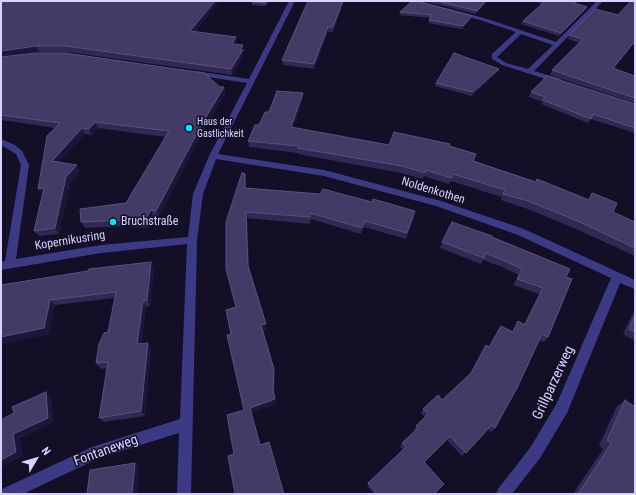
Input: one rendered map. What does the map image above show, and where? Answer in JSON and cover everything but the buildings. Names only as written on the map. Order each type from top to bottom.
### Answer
[{"type":"street","points":[[184,494],[192,240],[198,194],[213,156],[292,1]]},
{"type":"street","points":[[412,1],[450,10],[521,31],[557,44]]},
{"type":"street","points":[[530,71],[600,1]]},
{"type":"street","points":[[521,31],[494,55],[494,58],[504,64],[567,84]]},
{"type":"street","points":[[189,73],[250,81]]},
{"type":"street","points":[[1,142],[12,147],[19,153],[25,165],[6,264]]},
{"type":"street","name":"Noldenkothen","points":[[213,156],[324,174],[438,203],[521,232],[635,285]]},
{"type":"street","name":"Kopernikusring","points":[[6,264],[101,249],[192,240]]},
{"type":"street","name":"Grillparzerweg","points":[[503,494],[535,453],[562,408],[617,277]]},
{"type":"street","name":"Fontaneweg","points":[[8,494],[97,452],[186,424]]},
{"type":"place","name":"Haus der Gastlichkeit","points":[[189,128]]},
{"type":"place","name":"Bruchstraße","points":[[113,222]]}]
